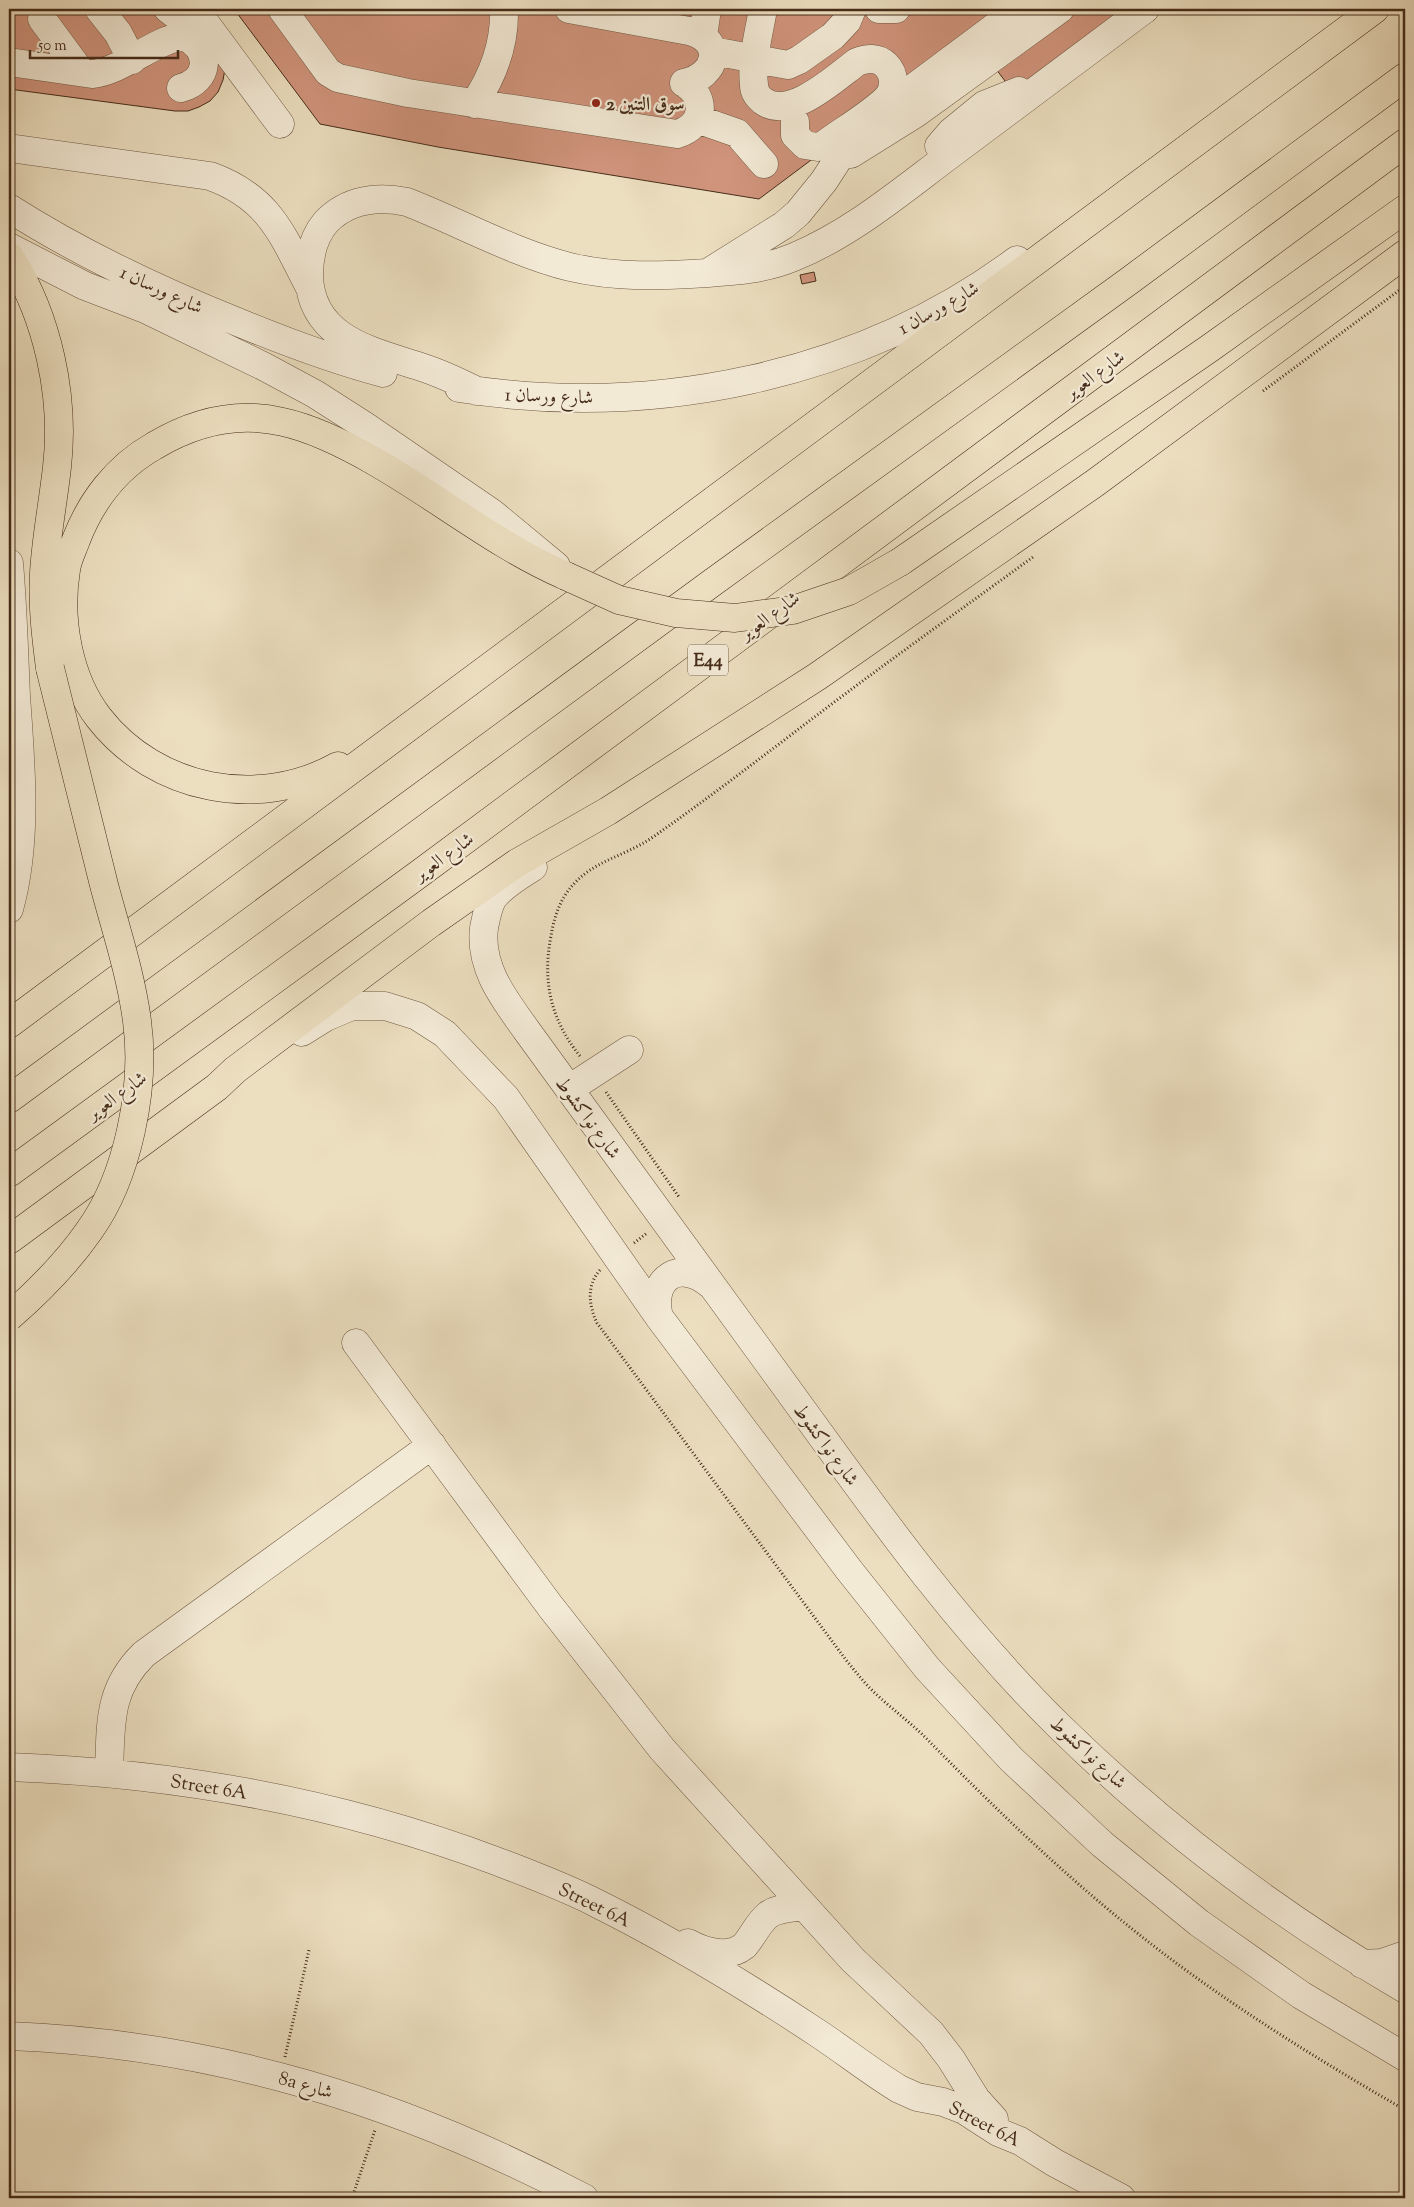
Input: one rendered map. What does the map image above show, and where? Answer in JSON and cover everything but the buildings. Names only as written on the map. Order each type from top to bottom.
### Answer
[{"type":"main road","points":[[9,1024],[1088,223],[1266,88],[1375,9]]},
{"type":"main road","points":[[9,1099],[709,584],[1129,281],[1405,77]]},
{"type":"main road","name":"شارع العوير","points":[[9,1173],[435,862],[1405,143]]},
{"type":"main road","points":[[420,719],[335,768],[294,784],[251,791],[208,787],[166,773],[130,750],[99,718],[85,695],[72,663],[62,616],[66,568],[83,522],[109,481],[139,454],[182,430],[206,422],[232,417],[256,417],[284,422],[335,441],[360,454],[402,477],[516,551],[619,600],[676,613],[735,618],[793,610],[840,594],[900,562],[1210,348],[1405,209]]},
{"type":"main road","points":[[9,1240],[217,1086],[235,1070],[431,922],[517,863],[608,810],[818,676],[1095,483],[1405,254]]},
{"type":"main road","points":[[9,256],[35,308],[48,349],[56,385],[60,424],[57,467],[44,575],[45,627],[50,668],[80,792],[128,972],[138,1022],[139,1065],[135,1108],[126,1152],[110,1192],[90,1230],[63,1264],[34,1296],[9,1317]]},
{"type":"street","points":[[99,9],[118,33],[132,60]]},
{"type":"street","points":[[9,62],[100,73],[132,60],[171,38],[186,38],[193,41],[202,54],[203,68],[196,81],[180,92],[194,95],[210,85],[216,77],[217,59],[213,48],[206,38],[168,9]]},
{"type":"street","points":[[195,9],[280,124]]},
{"type":"street","points":[[282,9],[328,72],[338,78],[408,93],[668,134],[686,131],[697,119],[700,111],[697,94],[684,83],[695,80],[705,74],[711,64],[707,9]]},
{"type":"street","points":[[474,104],[489,80],[494,67],[504,31],[504,9]]},
{"type":"street","points":[[569,9],[690,31],[708,43],[755,60],[781,65],[793,64],[838,32],[847,21],[852,9]]},
{"type":"street","points":[[763,9],[755,60],[754,88],[756,93],[766,103],[780,107],[804,99],[857,62],[865,59],[881,61],[892,73],[894,81],[889,96],[824,144],[811,147],[805,145],[795,135],[795,122]]},
{"type":"street","points":[[878,9],[896,9]]},
{"type":"street","points":[[709,272],[784,225],[816,192],[858,132],[878,113],[1019,9]]},
{"type":"street","points":[[835,164],[915,114],[1060,9]]},
{"type":"street","points":[[918,179],[942,142],[972,113],[992,101],[1011,96],[1022,90],[1128,9]]},
{"type":"street","points":[[477,391],[440,374],[384,357],[352,342],[323,318],[313,300],[310,287],[310,260],[312,247],[326,223],[348,206],[377,198],[407,202],[538,257],[571,267],[638,276],[747,270],[793,258],[844,231],[918,179],[1145,9]]},
{"type":"street","points":[[42,19],[81,72]]},
{"type":"street","points":[[952,86],[972,113]]},
{"type":"street","points":[[697,119],[737,133],[764,164]]},
{"type":"street","points":[[9,148],[210,176],[228,182],[244,192],[268,213],[284,237],[310,287]]},
{"type":"street","name":"شارع ورسان 1","points":[[9,208],[58,238],[168,292],[264,332],[371,370],[477,391],[549,397],[638,396],[718,386],[796,368],[847,352],[896,332],[956,300],[1054,235],[1088,223]]},
{"type":"street","points":[[9,247],[85,286],[144,309],[263,366],[315,394],[492,513],[566,576]]},
{"type":"street","points":[[9,563],[19,747],[21,830],[18,868],[9,909]]},
{"type":"street","name":"شارع نواكشوط","points":[[608,810],[494,898],[486,918],[483,940],[486,963],[496,985],[569,1089],[890,1532],[971,1632],[1059,1726],[1154,1813],[1255,1892],[1362,1964],[1405,1989]]},
{"type":"street","points":[[217,1086],[250,1067],[326,1016],[352,1006],[385,1006],[417,1016],[445,1034],[506,1098],[659,1317],[849,1570],[926,1668],[1011,1759],[1102,1844],[1199,1923],[1301,1995],[1405,2058]]},
{"type":"street","points":[[569,1089],[629,1050]]},
{"type":"street","points":[[659,1317],[656,1304],[658,1291],[670,1276],[676,1273],[688,1272],[701,1276],[711,1285]]},
{"type":"street","points":[[356,1343],[598,1670],[662,1749],[802,1906],[853,1960],[931,2033],[951,2059],[967,2087],[986,2111],[1020,2141]]},
{"type":"street","points":[[109,1773],[113,1706],[121,1685],[144,1654],[432,1445]]},
{"type":"street","name":"Street 6A","points":[[9,1767],[109,1773],[229,1788],[380,1822],[468,1850],[525,1872],[598,1904],[753,1992],[820,2035],[890,2084],[917,2097],[953,2105],[1005,2136],[1020,2141],[1055,2163],[1121,2198]]},
{"type":"street","points":[[723,1818],[724,1828],[732,1845],[753,1866],[764,1882],[769,1914]]},
{"type":"street","points":[[642,1928],[667,1933],[705,1951],[725,1953],[744,1945],[769,1914],[802,1906]]},
{"type":"street","points":[[744,1945],[746,1969],[753,1992]]},
{"type":"street","points":[[1362,1964],[1382,1963],[1405,1955]]},
{"type":"street","name":"8a شارع","points":[[9,2036],[50,2037],[135,2046],[218,2061],[280,2076],[382,2108],[454,2135],[524,2166],[584,2198]]},
{"type":"street","points":[[917,2097],[937,2086],[946,2074],[951,2059]]},
{"type":"path","points":[[1262,391],[1405,286]]},
{"type":"path","points":[[616,1256],[678,1208],[679,1198],[559,1026],[549,994],[547,978],[553,925],[564,898],[572,886],[594,866],[652,838],[867,677],[1035,556]]},
{"type":"path","points":[[280,2076],[309,1950]]},
{"type":"path","points":[[352,2198],[382,2108]]},
{"type":"place","name":"سوق التنين 2","points":[[596,103]]}]
